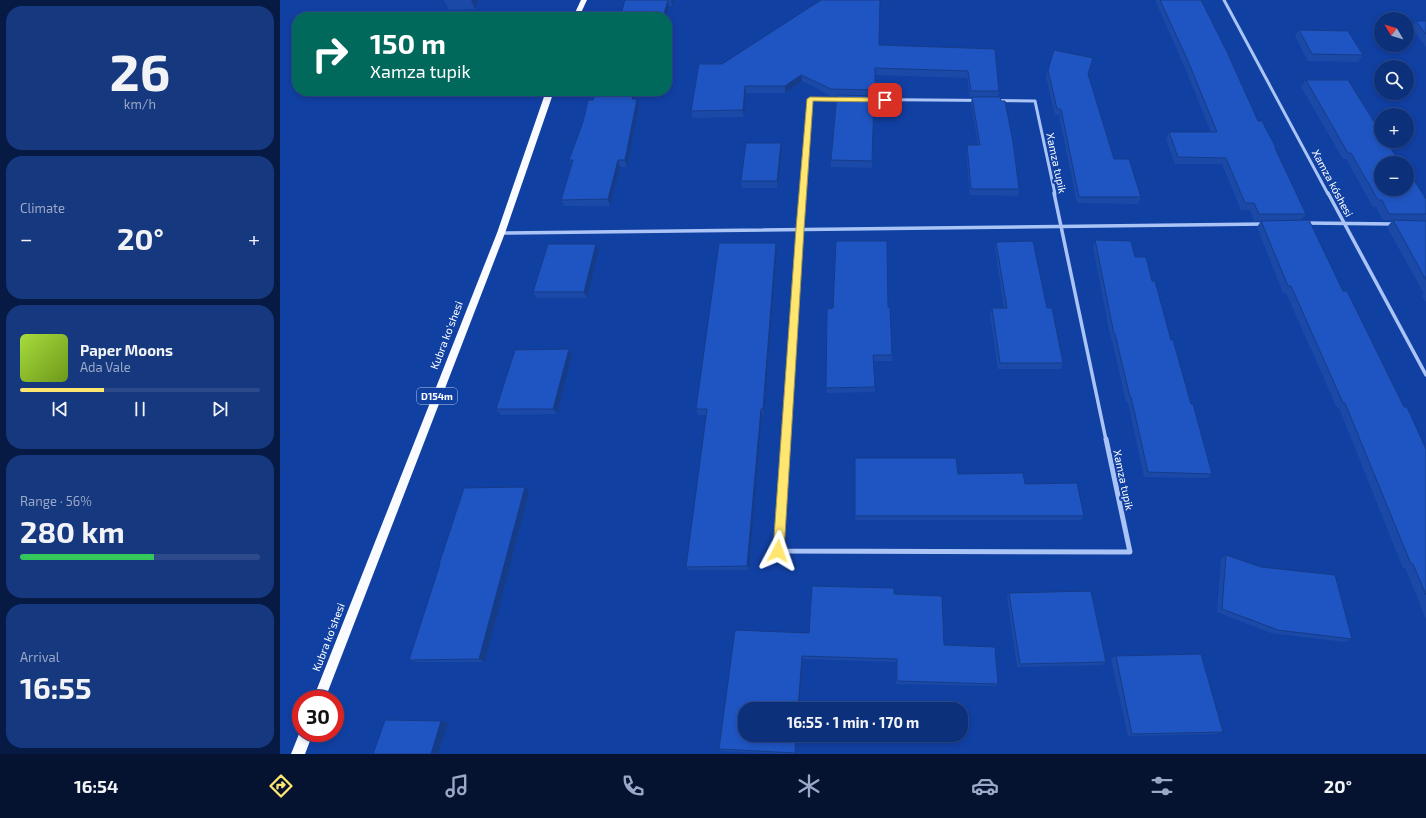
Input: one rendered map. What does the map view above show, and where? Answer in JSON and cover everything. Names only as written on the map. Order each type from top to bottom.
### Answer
[{"type":"main road","points":[[578,12],[584,0]]},
{"type":"main road","name":"Kubra ko'shesi","points":[[323,690],[501,233],[548,96]]},
{"type":"main road","points":[[298,754],[303,742]]},
{"type":"street","name":"Xamza kóshesi","points":[[1224,0],[1426,375]]},
{"type":"street","name":"Xamza tupik","points":[[810,99],[1035,101],[1130,552],[778,551],[800,229],[810,99]]},
{"type":"street","points":[[1297,223],[1404,224]]},
{"type":"street","points":[[501,233],[1273,224]]},
{"type":"building","points":[[625,0],[668,0],[664,12],[621,12]]},
{"type":"building","points":[[821,0],[880,0],[879,45],[995,49],[999,91],[971,91],[968,71],[875,68],[875,90],[831,89],[801,75],[785,86],[745,86],[743,110],[691,111],[699,64],[722,64]]},
{"type":"building","points":[[1160,0],[1201,0],[1227,52],[1258,121],[1262,121],[1276,148],[1306,214],[1259,214],[1254,203],[1245,203],[1226,158],[1178,157],[1169,132],[1217,132],[1188,61]]},
{"type":"building","points":[[1416,21],[1426,21],[1426,34]]},
{"type":"building","points":[[1299,30],[1348,31],[1363,55],[1312,54]]},
{"type":"building","points":[[1054,50],[1093,58],[1088,74],[1114,159],[1129,159],[1141,197],[1079,197],[1061,109],[1057,109],[1048,70]]},
{"type":"building","points":[[1306,80],[1348,80],[1374,122],[1374,148],[1390,148],[1396,156],[1374,156],[1374,193],[1351,153],[1348,153]]},
{"type":"building","points":[[837,95],[874,96],[872,161],[831,160]]},
{"type":"building","points":[[594,96],[633,96],[632,99],[637,99],[625,160],[618,160],[608,199],[561,200],[573,160],[569,160],[583,122],[588,100],[593,100]]},
{"type":"building","points":[[972,97],[1000,97],[1001,101],[1005,101],[1013,142],[1019,189],[971,189],[967,145],[980,145]]},
{"type":"building","points":[[746,143],[781,143],[777,181],[741,181]]},
{"type":"building","points":[[1414,180],[1426,199],[1426,214],[1389,214],[1382,200],[1378,200],[1376,196],[1414,196]]},
{"type":"building","points":[[1309,220],[1343,291],[1347,291],[1404,407],[1407,407],[1426,449],[1426,595],[1413,564],[1411,564],[1345,403],[1343,403],[1291,286],[1288,286],[1261,221]]},
{"type":"building","points":[[1393,220],[1426,221],[1426,280]]},
{"type":"building","points":[[1095,240],[1131,241],[1135,257],[1146,257],[1152,281],[1155,281],[1171,340],[1173,340],[1191,404],[1193,404],[1212,474],[1148,472],[1131,397],[1114,334]]},
{"type":"building","points":[[836,241],[887,241],[888,307],[890,307],[892,355],[873,355],[875,387],[826,388],[827,309],[833,308]]},
{"type":"building","points":[[1033,241],[1047,308],[1052,308],[1063,363],[1000,363],[992,308],[1007,308],[996,242]]},
{"type":"building","points":[[719,243],[776,243],[763,409],[761,409],[747,566],[686,567],[707,409],[696,409]]},
{"type":"building","points":[[548,244],[596,244],[584,292],[533,292]]},
{"type":"building","points":[[569,349],[553,409],[496,409],[515,350]]},
{"type":"building","points":[[855,458],[956,458],[958,474],[1023,473],[1025,484],[1077,483],[1084,516],[855,516]]},
{"type":"building","points":[[525,487],[479,659],[409,660],[464,488]]},
{"type":"building","points":[[1226,555],[1261,567],[1335,575],[1352,639],[1278,630],[1222,609]]},
{"type":"building","points":[[812,586],[894,588],[894,594],[942,596],[944,645],[995,647],[998,684],[897,681],[897,659],[802,656],[799,702],[738,702],[738,742],[796,742],[795,753],[719,749],[735,630],[809,633]]},
{"type":"building","points":[[1091,591],[1106,662],[1020,664],[1009,593]]},
{"type":"building","points":[[1201,654],[1223,732],[1132,734],[1116,656]]},
{"type":"building","points":[[385,720],[441,721],[431,754],[373,754]]},
{"type":"route","points":[[778,551],[810,99],[885,100]]}]
